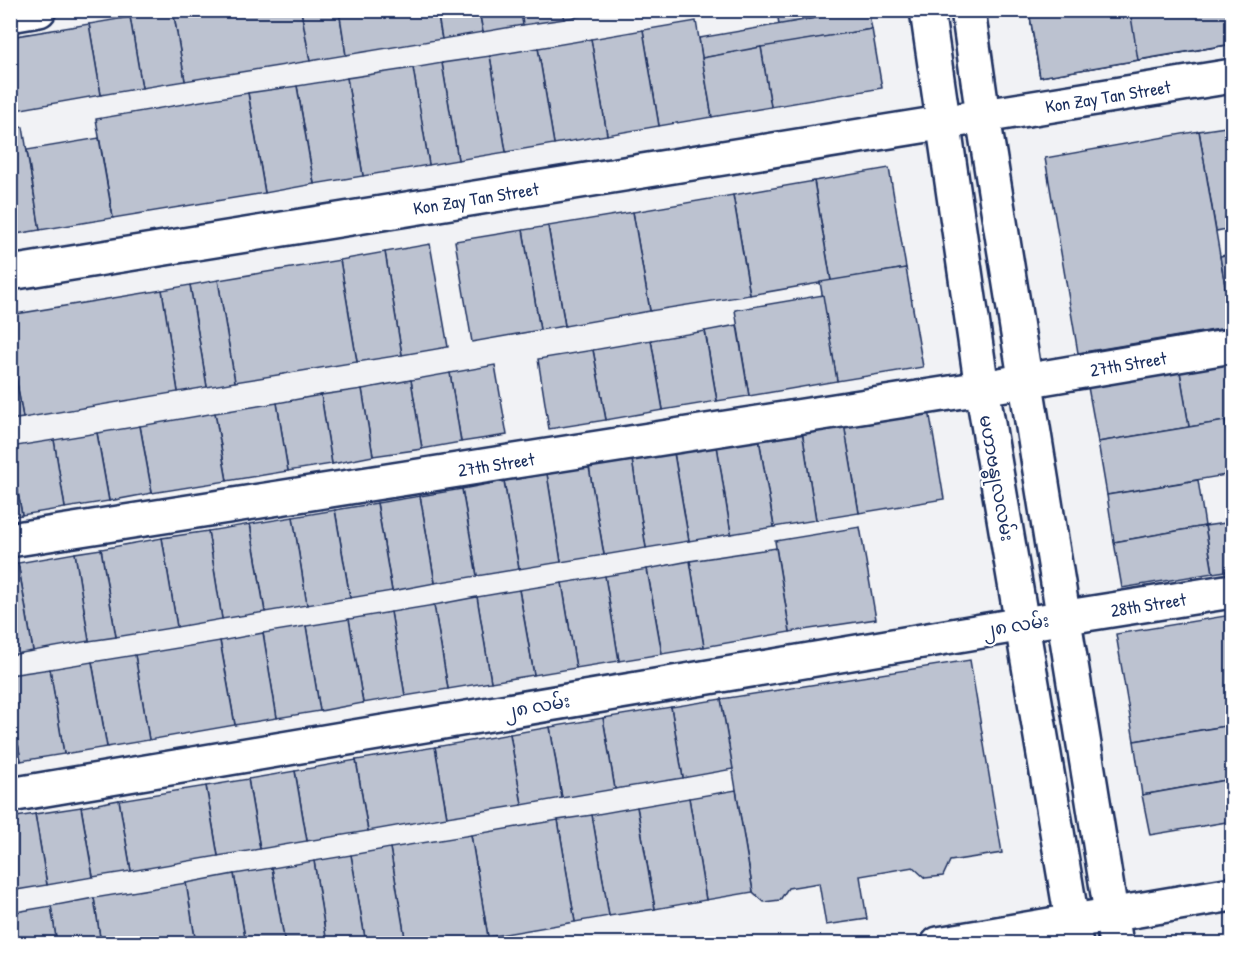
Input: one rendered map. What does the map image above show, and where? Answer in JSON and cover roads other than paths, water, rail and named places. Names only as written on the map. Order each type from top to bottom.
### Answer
[{"type":"street","points":[[10,15],[39,10]]},
{"type":"street","name":"မဟာဗန္ဓုလလမ်း","points":[[927,10],[982,388],[1074,932]]},
{"type":"street","points":[[968,10],[983,116],[1114,929]]},
{"type":"street","name":"Kon Zay Tan Street","points":[[10,273],[1233,76]]},
{"type":"street","name":"27th Street","points":[[10,540],[982,388],[1233,346]]},
{"type":"street","name":"28th Street","points":[[1064,618],[1233,591]]},
{"type":"street","name":"၂၈ လမ်း","points":[[10,795],[1064,618]]},
{"type":"street","points":[[938,944],[1114,929],[1233,894]]}]
